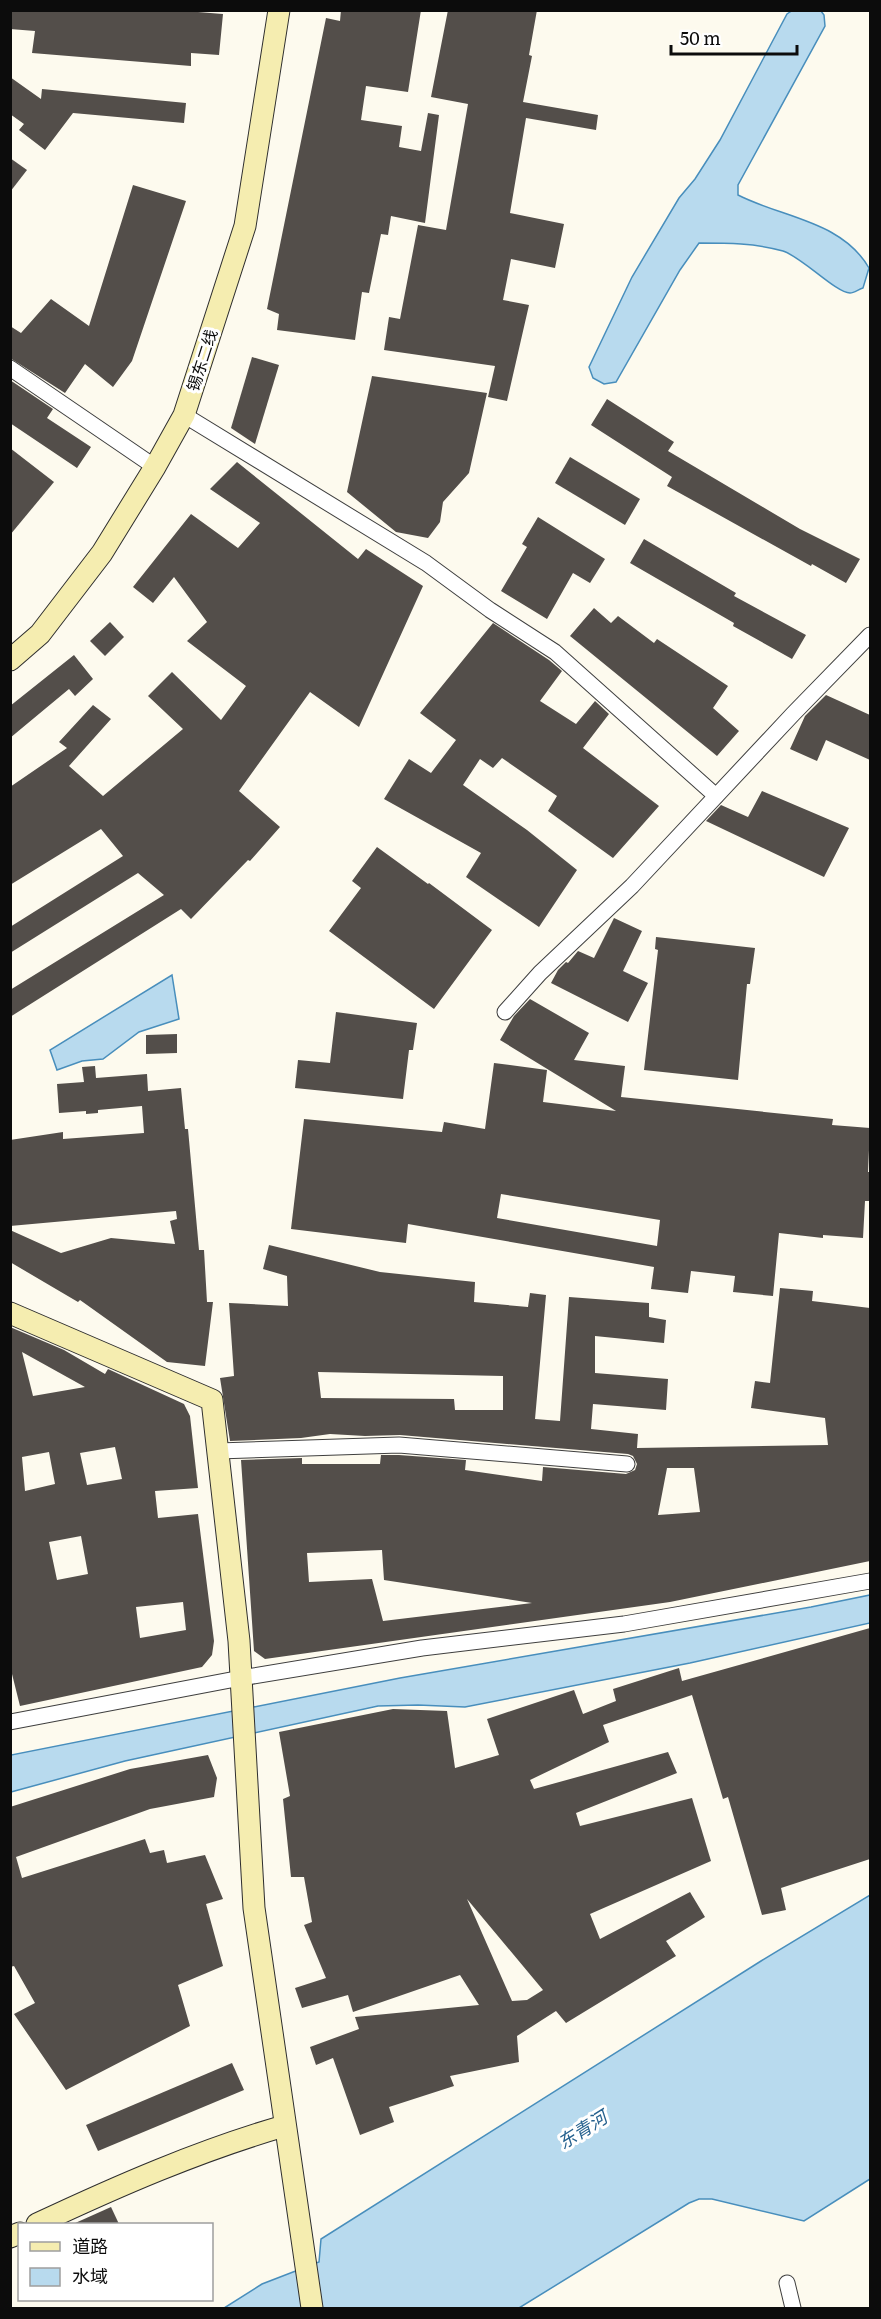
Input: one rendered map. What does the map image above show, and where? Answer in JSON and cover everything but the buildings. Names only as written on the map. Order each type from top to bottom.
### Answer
[{"type":"street","name":"锡东二线","points":[[10,660],[40,634],[102,553],[155,467],[183,415],[245,226],[279,10]]},
{"type":"street","points":[[10,368],[155,467]]},
{"type":"street","points":[[183,415],[426,563],[555,652],[716,796]]},
{"type":"street","points":[[505,1012],[540,973],[632,886],[870,635]]},
{"type":"street","points":[[10,1313],[212,1400],[239,1641],[254,1908],[312,2308]]},
{"type":"street","points":[[218,1451],[399,1445],[627,1464]]},
{"type":"street","points":[[10,1722],[241,1678],[422,1648],[624,1624],[870,1581]]},
{"type":"street","points":[[39,2223],[133,2179],[231,2141],[284,2126]]},
{"type":"street","points":[[787,2283],[793,2308]]},
{"type":"water","points":[[793,10],[821,11],[824,15],[825,26],[738,185],[738,195],[810,222],[843,240],[857,252],[869,268],[863,288],[852,293],[844,291],[783,251],[752,245],[699,243],[680,270],[616,382],[604,384],[593,378],[589,367],[632,277],[679,198],[695,179],[720,140],[787,14]]},
{"type":"water","points":[[172,975],[179,1019],[139,1032],[103,1059],[82,1061],[57,1070],[50,1050]]},
{"type":"water","points":[[870,1595],[870,1623],[690,1663],[465,1707],[378,1706],[125,1761],[11,1792],[11,1755],[400,1678]]},
{"type":"water","name":"东青河","points":[[870,1895],[870,2179],[804,2221],[712,2199],[699,2199],[519,2308],[224,2308],[262,2284],[319,2262],[321,2239],[761,1961]]}]
